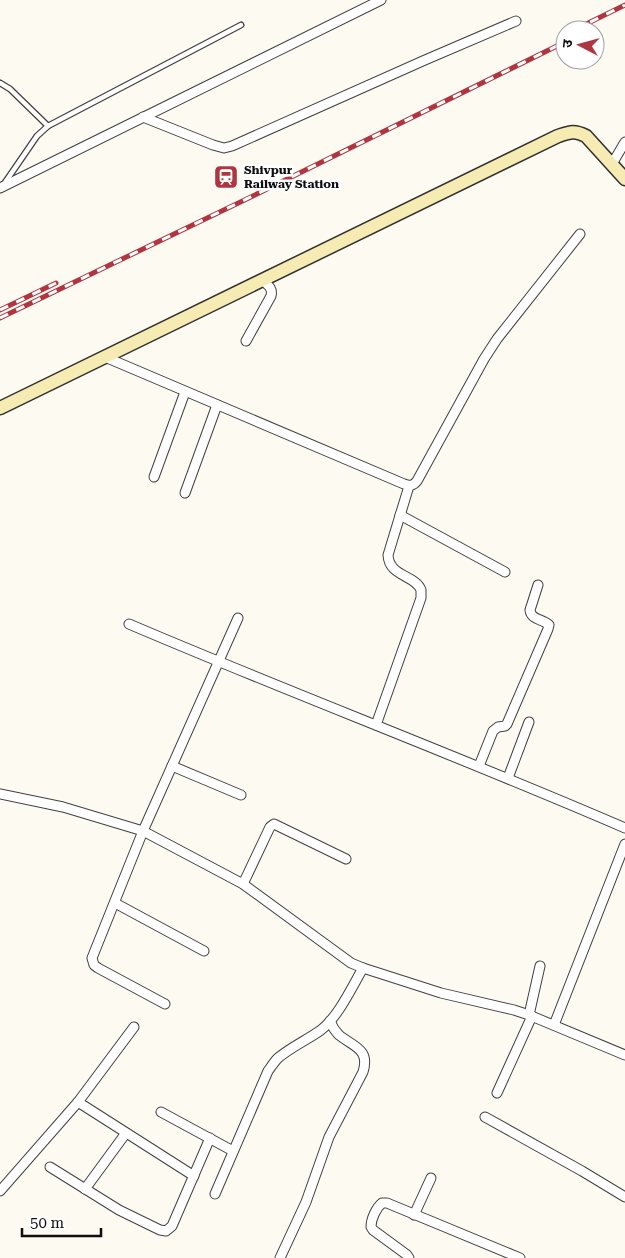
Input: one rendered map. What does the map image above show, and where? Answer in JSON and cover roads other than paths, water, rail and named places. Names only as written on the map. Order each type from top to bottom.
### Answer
[{"type":"street","points":[[1,188],[381,0]]},
{"type":"street","points":[[143,118],[213,146],[224,148],[232,146],[516,21]]},
{"type":"street","points":[[0,408],[558,136],[569,132],[578,132],[586,136],[625,179]]},
{"type":"street","points":[[612,164],[625,142]]},
{"type":"street","points":[[105,357],[409,486],[414,485],[418,481],[484,359],[580,234]]},
{"type":"street","points":[[246,341],[271,296],[271,288],[262,280]]},
{"type":"street","points":[[154,477],[185,392]]},
{"type":"street","points":[[185,493],[217,405]]},
{"type":"street","points":[[376,725],[421,598],[421,591],[417,585],[392,568],[388,562],[388,555],[409,486]]},
{"type":"street","points":[[400,515],[504,572]]},
{"type":"street","points":[[479,766],[493,731],[498,726],[502,727],[507,724],[548,629],[549,625],[547,622],[532,617],[530,614],[538,585]]},
{"type":"street","points":[[164,1004],[94,965],[92,958],[143,831],[238,618]]},
{"type":"street","points":[[129,624],[479,766],[625,828]]},
{"type":"street","points":[[508,778],[529,722]]},
{"type":"street","points":[[172,766],[241,795]]},
{"type":"street","points":[[0,794],[63,807],[143,831],[243,884],[351,963],[441,993],[531,1016],[625,1055]]},
{"type":"street","points":[[243,884],[270,827],[274,824],[346,859]]},
{"type":"street","points":[[554,1025],[625,844]]},
{"type":"street","points":[[115,903],[204,951]]},
{"type":"street","points":[[497,1093],[531,1016],[540,966]]},
{"type":"street","points":[[214,1194],[268,1071],[286,1052],[322,1030],[336,1013],[363,968]]},
{"type":"street","points":[[280,1258],[306,1202],[327,1142],[365,1065],[363,1052],[338,1034],[330,1021]]},
{"type":"street","points":[[0,1191],[78,1102],[134,1027]]},
{"type":"street","points":[[78,1102],[194,1176]]},
{"type":"street","points":[[161,1112],[233,1151]]},
{"type":"street","points":[[486,1117],[625,1197]]},
{"type":"street","points":[[85,1189],[126,1133]]},
{"type":"street","points":[[50,1168],[119,1210],[160,1230],[166,1231],[172,1226],[210,1138]]},
{"type":"street","points":[[414,1215],[431,1178]]},
{"type":"street","points":[[409,1258],[370,1227],[382,1203],[387,1203],[520,1258]]},
{"type":"lane","points":[[1,188],[37,136],[48,126],[241,25]]},
{"type":"lane","points":[[0,83],[10,89],[48,126]]},
{"type":"railway","points":[[594,20],[625,5]]},
{"type":"railway","points":[[0,318],[555,47]]},
{"type":"railway","points":[[0,310],[56,283]]},
{"type":"place","name":"Shivpur Railway Station","points":[[226,177]]}]
